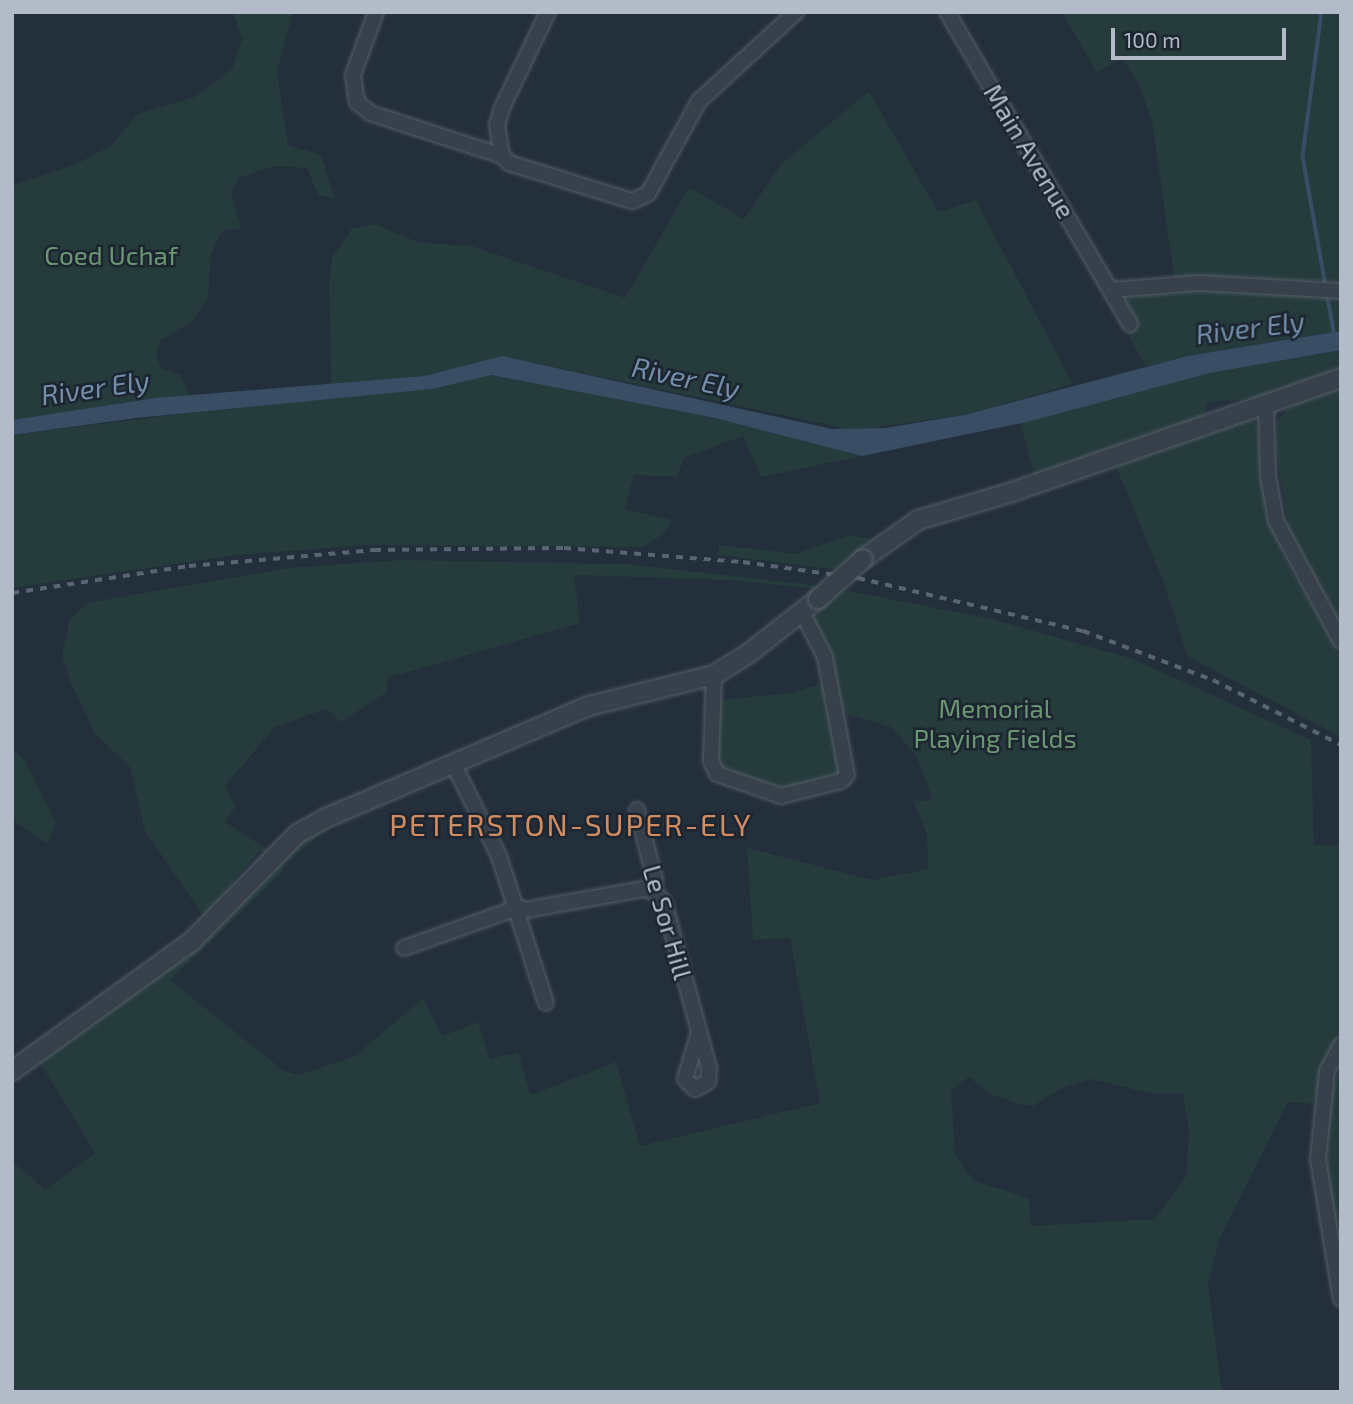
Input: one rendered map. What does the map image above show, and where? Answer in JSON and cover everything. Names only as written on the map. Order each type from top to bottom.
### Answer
[{"type":"street","points":[[376,12],[353,75],[357,102],[370,113],[502,156],[509,163],[618,199],[641,200],[699,101],[796,12]]},
{"type":"street","points":[[502,156],[497,125],[502,108],[548,12]]},
{"type":"street","name":"Main Avenue","points":[[947,12],[1130,324]]},
{"type":"street","points":[[1111,290],[1200,282],[1341,291]]},
{"type":"street","points":[[12,1070],[192,941],[297,834],[453,763],[589,706],[713,675],[802,612],[863,559],[918,520],[1012,492],[1341,378]]},
{"type":"street","points":[[1266,403],[1268,476],[1276,521],[1341,641]]},
{"type":"street","points":[[713,675],[710,761],[717,774],[781,796],[841,781],[847,775],[825,657],[802,612]]},
{"type":"street","points":[[453,763],[499,856],[520,909],[547,1003]]},
{"type":"street","name":"Le Sor Hill","points":[[637,810],[655,879],[654,892],[664,902],[698,1035]]},
{"type":"street","points":[[404,948],[520,909],[644,889],[654,892]]},
{"type":"street","points":[[1341,1045],[1327,1071],[1318,1159],[1341,1299]]},
{"type":"green space","name":"Coed Uchaf","points":[[233,12],[293,12],[277,72],[288,145],[321,155],[335,199],[318,195],[307,168],[275,166],[239,178],[231,193],[241,228],[222,231],[211,253],[208,299],[191,322],[161,340],[156,354],[162,369],[181,375],[190,395],[12,420],[12,186],[76,164],[112,145],[137,114],[195,97],[232,69],[242,39]]},
{"type":"green space","points":[[1062,12],[1341,12],[1341,281],[1174,277],[1152,121],[1139,85],[1122,58],[1097,73]]},
{"type":"green space","points":[[869,91],[938,212],[976,200],[1073,384],[964,415],[853,430],[502,356],[424,376],[331,384],[329,281],[332,258],[352,228],[376,224],[417,242],[472,246],[625,298],[689,187],[744,219],[781,164]]},
{"type":"green space","points":[[1155,288],[1341,296],[1341,331],[1146,366],[1108,301],[1117,304]]},
{"type":"green space","points":[[1341,350],[1341,373],[1257,399],[1208,402],[1203,419],[1035,477],[1020,423],[1210,373]]},
{"type":"green space","points":[[491,375],[715,418],[862,456],[761,477],[743,436],[684,458],[677,477],[634,475],[625,509],[672,520],[665,533],[643,547],[367,545],[236,555],[12,588],[12,435]]},
{"type":"green space","points":[[1341,386],[1341,626],[1289,533],[1276,448],[1278,420],[1291,403]]},
{"type":"green space","points":[[1249,418],[1262,429],[1264,492],[1282,554],[1341,655],[1341,737],[1187,656],[1163,580],[1114,462]]},
{"type":"green space","points":[[849,535],[872,539],[839,570],[718,555],[719,545],[796,554]]},
{"type":"green space","points":[[401,560],[625,564],[821,586],[817,589],[731,580],[574,575],[580,623],[387,678],[387,692],[341,722],[326,709],[275,727],[225,786],[236,806],[225,822],[273,853],[259,851],[204,917],[145,831],[130,767],[95,734],[70,681],[62,655],[70,619],[87,603],[288,568]]},
{"type":"green space","name":"Memorial Playing Fields","points":[[839,589],[992,619],[1133,659],[1311,740],[1314,845],[1341,845],[1341,1035],[1321,1073],[1314,1104],[1288,1102],[1219,1240],[1208,1284],[1222,1392],[12,1392],[12,1160],[45,1190],[95,1153],[37,1058],[118,1004],[302,837],[332,825],[286,863],[281,874],[170,980],[284,1071],[298,1075],[355,1056],[423,998],[442,1036],[478,1022],[490,1059],[518,1052],[531,1095],[616,1062],[640,1146],[820,1103],[790,938],[753,940],[747,848],[873,880],[928,869],[927,834],[913,800],[928,801],[931,795],[917,757],[891,727],[840,712],[813,621]],"holes":[[[969,1077],[992,1095],[1033,1106],[1062,1088],[1090,1079],[1154,1094],[1183,1093],[1189,1133],[1186,1176],[1155,1219],[1031,1226],[1029,1198],[974,1181],[955,1154],[951,1090]]]},
{"type":"green space","points":[[824,683],[840,770],[835,774],[794,790],[726,773],[715,761],[720,700],[790,693]]},
{"type":"green space","points":[[12,748],[25,760],[56,822],[48,844],[12,820]]},
{"type":"green space","points":[[1341,1065],[1341,1260],[1324,1166],[1328,1106]]},
{"type":"water","points":[[1341,331],[1341,350],[1210,373],[1027,422],[862,456],[715,418],[491,375],[432,389],[136,418],[12,435],[12,420],[156,398],[424,376],[502,356],[832,429],[885,428],[964,415],[1188,356]]},
{"type":"waterway","points":[[1322,12],[1303,156],[1326,286]]},
{"type":"waterway","points":[[1328,297],[1335,337]]},
{"type":"railway","points":[[12,593],[189,566],[374,550],[564,548],[743,562],[858,578],[1083,631],[1213,680],[1341,745]]},
{"type":"district","name":"PETERSTON-SUPER-ELY","points":[[571,824]]},
{"type":"water label","name":"River Ely","points":[[1250,327]]},
{"type":"water label","name":"River Ely","points":[[686,377]]},
{"type":"water label","name":"River Ely","points":[[95,387]]}]
